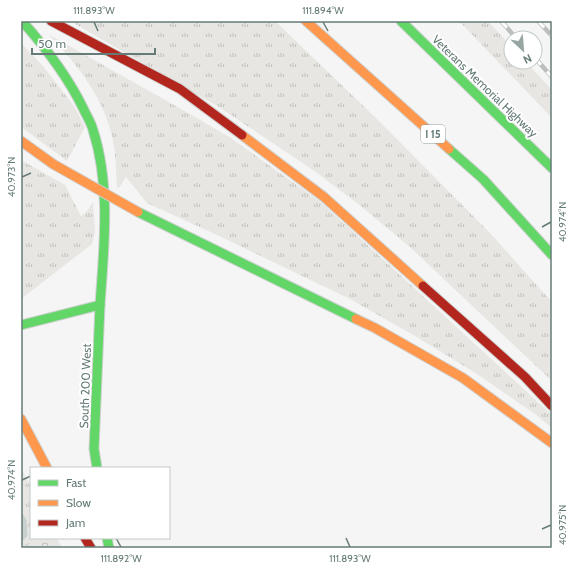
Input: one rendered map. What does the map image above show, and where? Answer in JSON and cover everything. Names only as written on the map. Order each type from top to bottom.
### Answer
[{"type":"main road","name":"South 200 West","points":[[22,21],[52,55],[75,90],[94,132],[103,178],[105,196],[105,237],[96,384],[94,449],[97,467]]},
{"type":"main road","points":[[51,21],[180,89],[324,197],[525,377],[552,406]]},
{"type":"main road","name":"I 15","points":[[306,21],[483,179],[552,255]]},
{"type":"main road","name":"Veterans Memorial Highway","points":[[401,21],[552,168]]},
{"type":"main road","points":[[21,141],[53,164],[138,212],[375,328],[463,378],[552,443]]},
{"type":"main road","points":[[21,325],[100,305]]},
{"type":"main road","points":[[21,419],[46,467]]},
{"type":"main road","points":[[86,539],[91,548]]},
{"type":"green space","points":[[70,21],[275,21],[378,120],[490,233],[552,302],[552,381],[411,248],[357,203],[313,170],[219,107]]},
{"type":"green space","points":[[459,21],[488,21],[503,37],[503,67]]},
{"type":"green space","points":[[48,34],[231,138],[322,203],[552,415],[552,428],[535,414],[477,374],[350,299],[147,203],[126,177],[119,188],[117,187],[116,160],[113,139],[107,118],[86,79]]},
{"type":"green space","points":[[21,43],[43,66],[74,106],[85,127],[67,161],[21,127]]},
{"type":"green space","points":[[506,70],[533,70],[552,90],[552,118]]},
{"type":"green space","points":[[21,160],[65,185],[81,216],[87,211],[93,202],[95,233],[92,244],[21,299]]},
{"type":"green space","points":[[21,468],[30,485],[30,539],[37,539],[21,548]]},
{"type":"green space","points":[[37,539],[58,539],[62,548],[23,548]]},
{"type":"waterway","points":[[21,516],[24,520],[25,535],[21,539]]},
{"type":"railway","points":[[501,21],[509,30]]},
{"type":"railway","points":[[538,21],[552,36]]},
{"type":"railway","points":[[543,67],[552,77]]},
{"type":"traffic: fast","points":[[22,21],[48,52],[77,96],[90,121],[99,151],[105,217],[100,305]]},
{"type":"traffic: fast","points":[[401,21],[552,168]]},
{"type":"traffic: fast","points":[[449,149],[483,179],[552,255]]},
{"type":"traffic: fast","points":[[138,212],[356,319]]},
{"type":"traffic: fast","points":[[21,325],[100,305],[94,449],[97,467]]},
{"type":"traffic: fast","points":[[107,539],[109,548]]},
{"type":"traffic: slow","points":[[306,21],[449,149]]},
{"type":"traffic: slow","points":[[242,135],[324,197],[423,286]]},
{"type":"traffic: slow","points":[[21,141],[53,164]]},
{"type":"traffic: slow","points":[[53,164],[138,212]]},
{"type":"traffic: slow","points":[[356,319],[375,328],[463,378],[552,443]]},
{"type":"traffic: slow","points":[[21,419],[46,467]]},
{"type":"traffic: jam","points":[[51,21],[180,89],[242,135]]},
{"type":"traffic: jam","points":[[423,286],[525,377],[552,406]]},
{"type":"traffic: jam","points":[[86,539],[91,548]]}]
